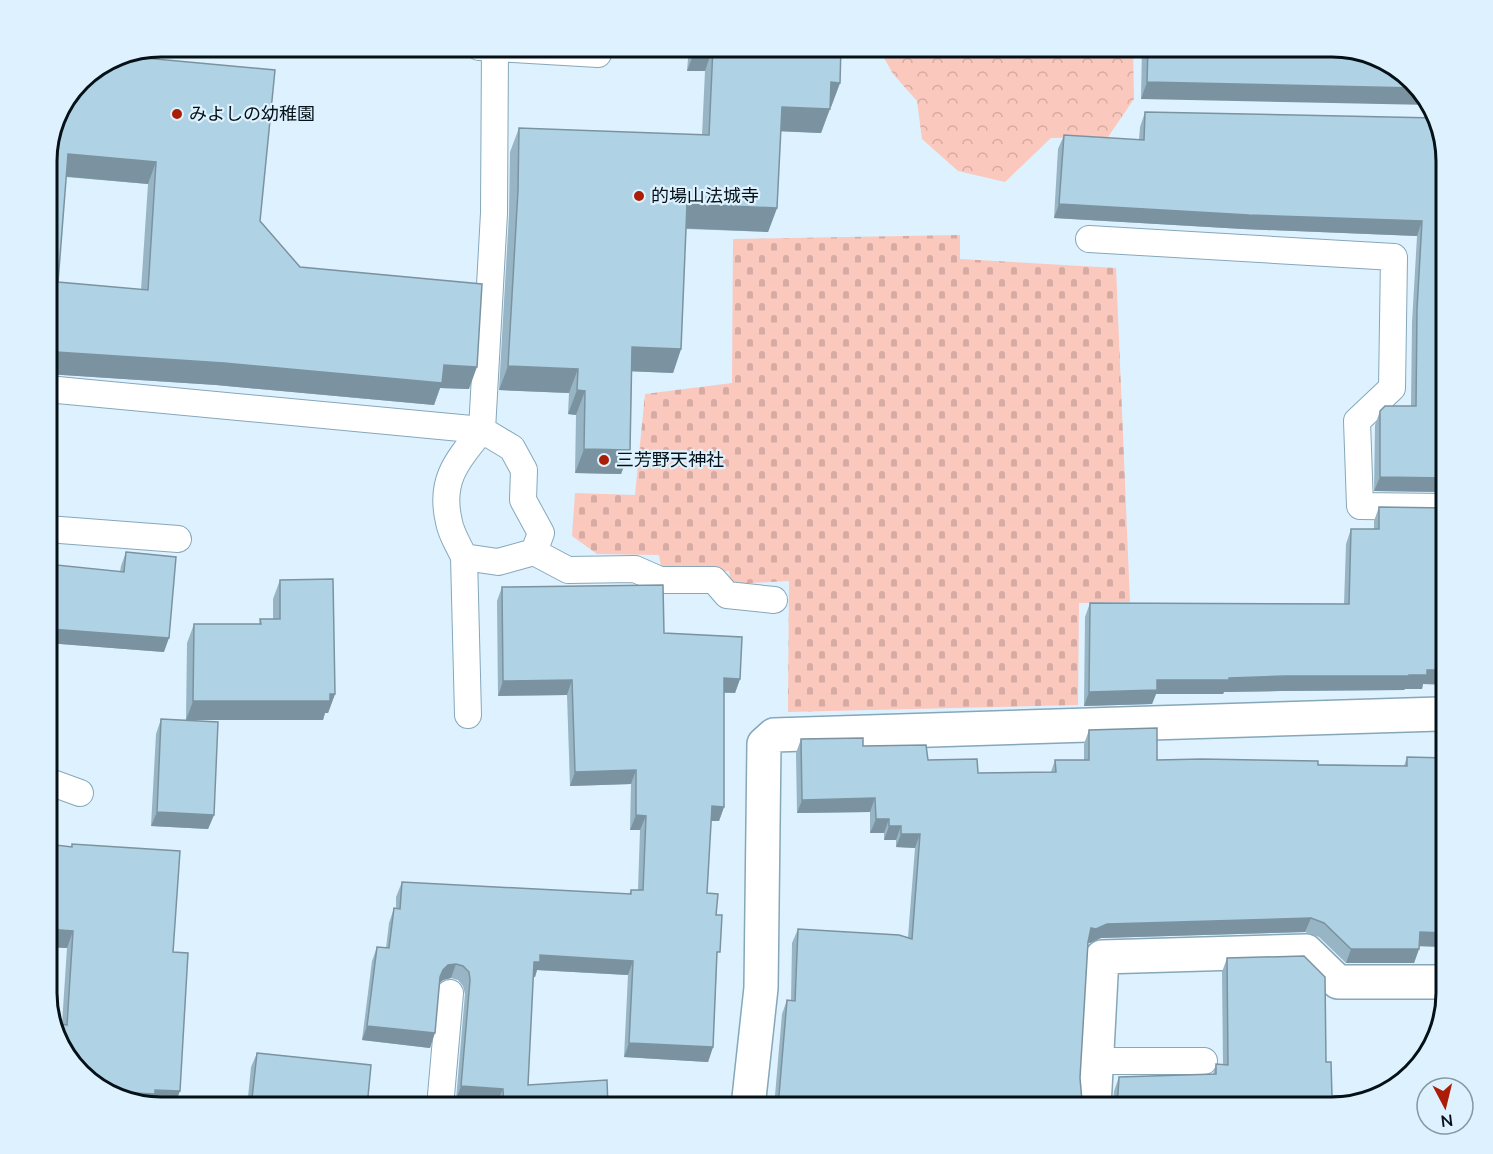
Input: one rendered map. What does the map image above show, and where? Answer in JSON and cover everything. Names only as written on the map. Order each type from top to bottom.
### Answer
[{"type":"street","points":[[749,1097],[761,988],[764,744],[774,735],[1436,714]]},
{"type":"street","points":[[1095,1097],[1102,957],[1306,951],[1338,982],[1436,982]]},
{"type":"lane","points":[[468,716],[464,556],[449,523],[446,486],[456,462],[482,430],[494,213],[487,57]]},
{"type":"lane","points":[[1089,239],[1394,257],[1392,388],[1357,421],[1360,506],[1436,507]]},
{"type":"lane","points":[[57,391],[482,430],[512,448],[524,470],[524,500],[541,533],[534,552]]},
{"type":"lane","points":[[57,530],[178,539]]},
{"type":"lane","points":[[464,556],[498,562],[534,552],[568,570],[635,569],[660,580],[714,580],[728,595],[774,600]]},
{"type":"lane","points":[[57,785],[80,793]]},
{"type":"lane","points":[[441,1097],[450,993]]},
{"type":"lane","points":[[1097,1061],[1204,1061]]},
{"type":"green space","points":[[884,57],[1133,57],[1134,99],[1108,137],[1051,138],[1005,182],[958,171],[922,139],[917,101],[893,74]]},
{"type":"green space","points":[[960,235],[960,259],[1116,268],[1130,602],[1079,603],[1078,705],[788,712],[789,581],[731,584],[729,571],[662,573],[659,555],[597,554],[572,536],[575,493],[635,495],[645,394],[732,383],[733,239]]},
{"type":"building","name":"的場山法城寺","points":[[713,57],[841,57],[840,83],[831,82],[830,109],[782,107],[777,208],[687,204],[681,349],[632,347],[630,450],[584,449],[585,391],[577,390],[578,369],[508,366],[518,190],[519,128],[709,135]]},
{"type":"building","points":[[1148,57],[1332,57],[1352,59],[1378,68],[1395,78],[1405,88],[1147,82]]},
{"type":"building","points":[[146,58],[275,70],[260,221],[300,267],[482,284],[477,367],[444,365],[442,383],[224,363],[57,352],[57,154],[61,134],[78,98],[92,83],[109,71],[128,63]],"holes":[[[68,154],[156,162],[148,290],[58,282]]]},
{"type":"building","points":[[1145,112],[1426,118],[1435,147],[1436,161],[1436,478],[1380,477],[1380,411],[1385,406],[1416,406],[1417,309],[1422,221],[1249,215],[1059,204],[1064,135],[1144,140]]},
{"type":"building","points":[[1379,507],[1436,508],[1436,670],[1427,670],[1427,675],[1409,676],[1285,676],[1229,678],[1229,680],[1157,680],[1157,690],[1089,692],[1090,603],[1349,604],[1351,529],[1379,529]]},
{"type":"building","points":[[126,552],[176,557],[169,638],[57,629],[57,565],[124,572]]},
{"type":"building","points":[[333,579],[335,694],[330,694],[330,701],[193,701],[194,624],[261,624],[260,619],[280,619],[280,580]]},
{"type":"building","points":[[663,585],[664,633],[742,637],[740,679],[724,678],[724,807],[712,806],[707,893],[718,894],[716,915],[722,915],[720,952],[717,952],[713,1047],[629,1043],[633,961],[540,955],[540,962],[534,962],[528,1085],[607,1080],[608,1097],[503,1097],[503,1089],[461,1086],[470,980],[469,972],[463,966],[448,965],[440,977],[435,1033],[367,1026],[377,947],[389,948],[394,908],[400,909],[402,882],[631,894],[631,890],[643,890],[646,816],[636,815],[636,770],[575,772],[572,680],[503,681],[502,587]]},
{"type":"building","points":[[161,719],[218,722],[214,815],[157,812]]},
{"type":"building","points":[[1157,728],[1157,760],[1318,761],[1318,765],[1407,766],[1407,757],[1436,758],[1436,933],[1420,932],[1419,949],[1351,949],[1324,923],[1311,918],[1107,924],[1096,929],[1091,928],[1088,942],[1080,1078],[1082,1097],[779,1097],[787,1000],[795,1001],[798,929],[899,935],[912,939],[920,834],[901,834],[901,826],[889,826],[889,819],[876,819],[875,798],[802,800],[801,739],[863,738],[863,746],[926,745],[928,760],[977,759],[978,773],[1056,772],[1055,760],[1089,760],[1089,730]]},
{"type":"building","points":[[72,844],[180,851],[173,952],[188,953],[180,1091],[155,1090],[155,1094],[128,1091],[98,1076],[78,1056],[63,1024],[67,1025],[73,931],[57,930],[57,845],[72,847]]},
{"type":"building","points":[[1304,956],[1325,977],[1326,1062],[1331,1062],[1332,1096],[1346,1096],[1117,1097],[1119,1077],[1216,1074],[1216,1064],[1228,1065],[1227,958]]},
{"type":"building","points":[[257,1053],[371,1065],[368,1097],[252,1097]]},
{"type":"place","name":"みよしの幼稚園","points":[[177,114]]},
{"type":"place","name":"的場山法城寺","points":[[639,196]]},
{"type":"place","name":"三芳野天神社","points":[[604,460]]}]
